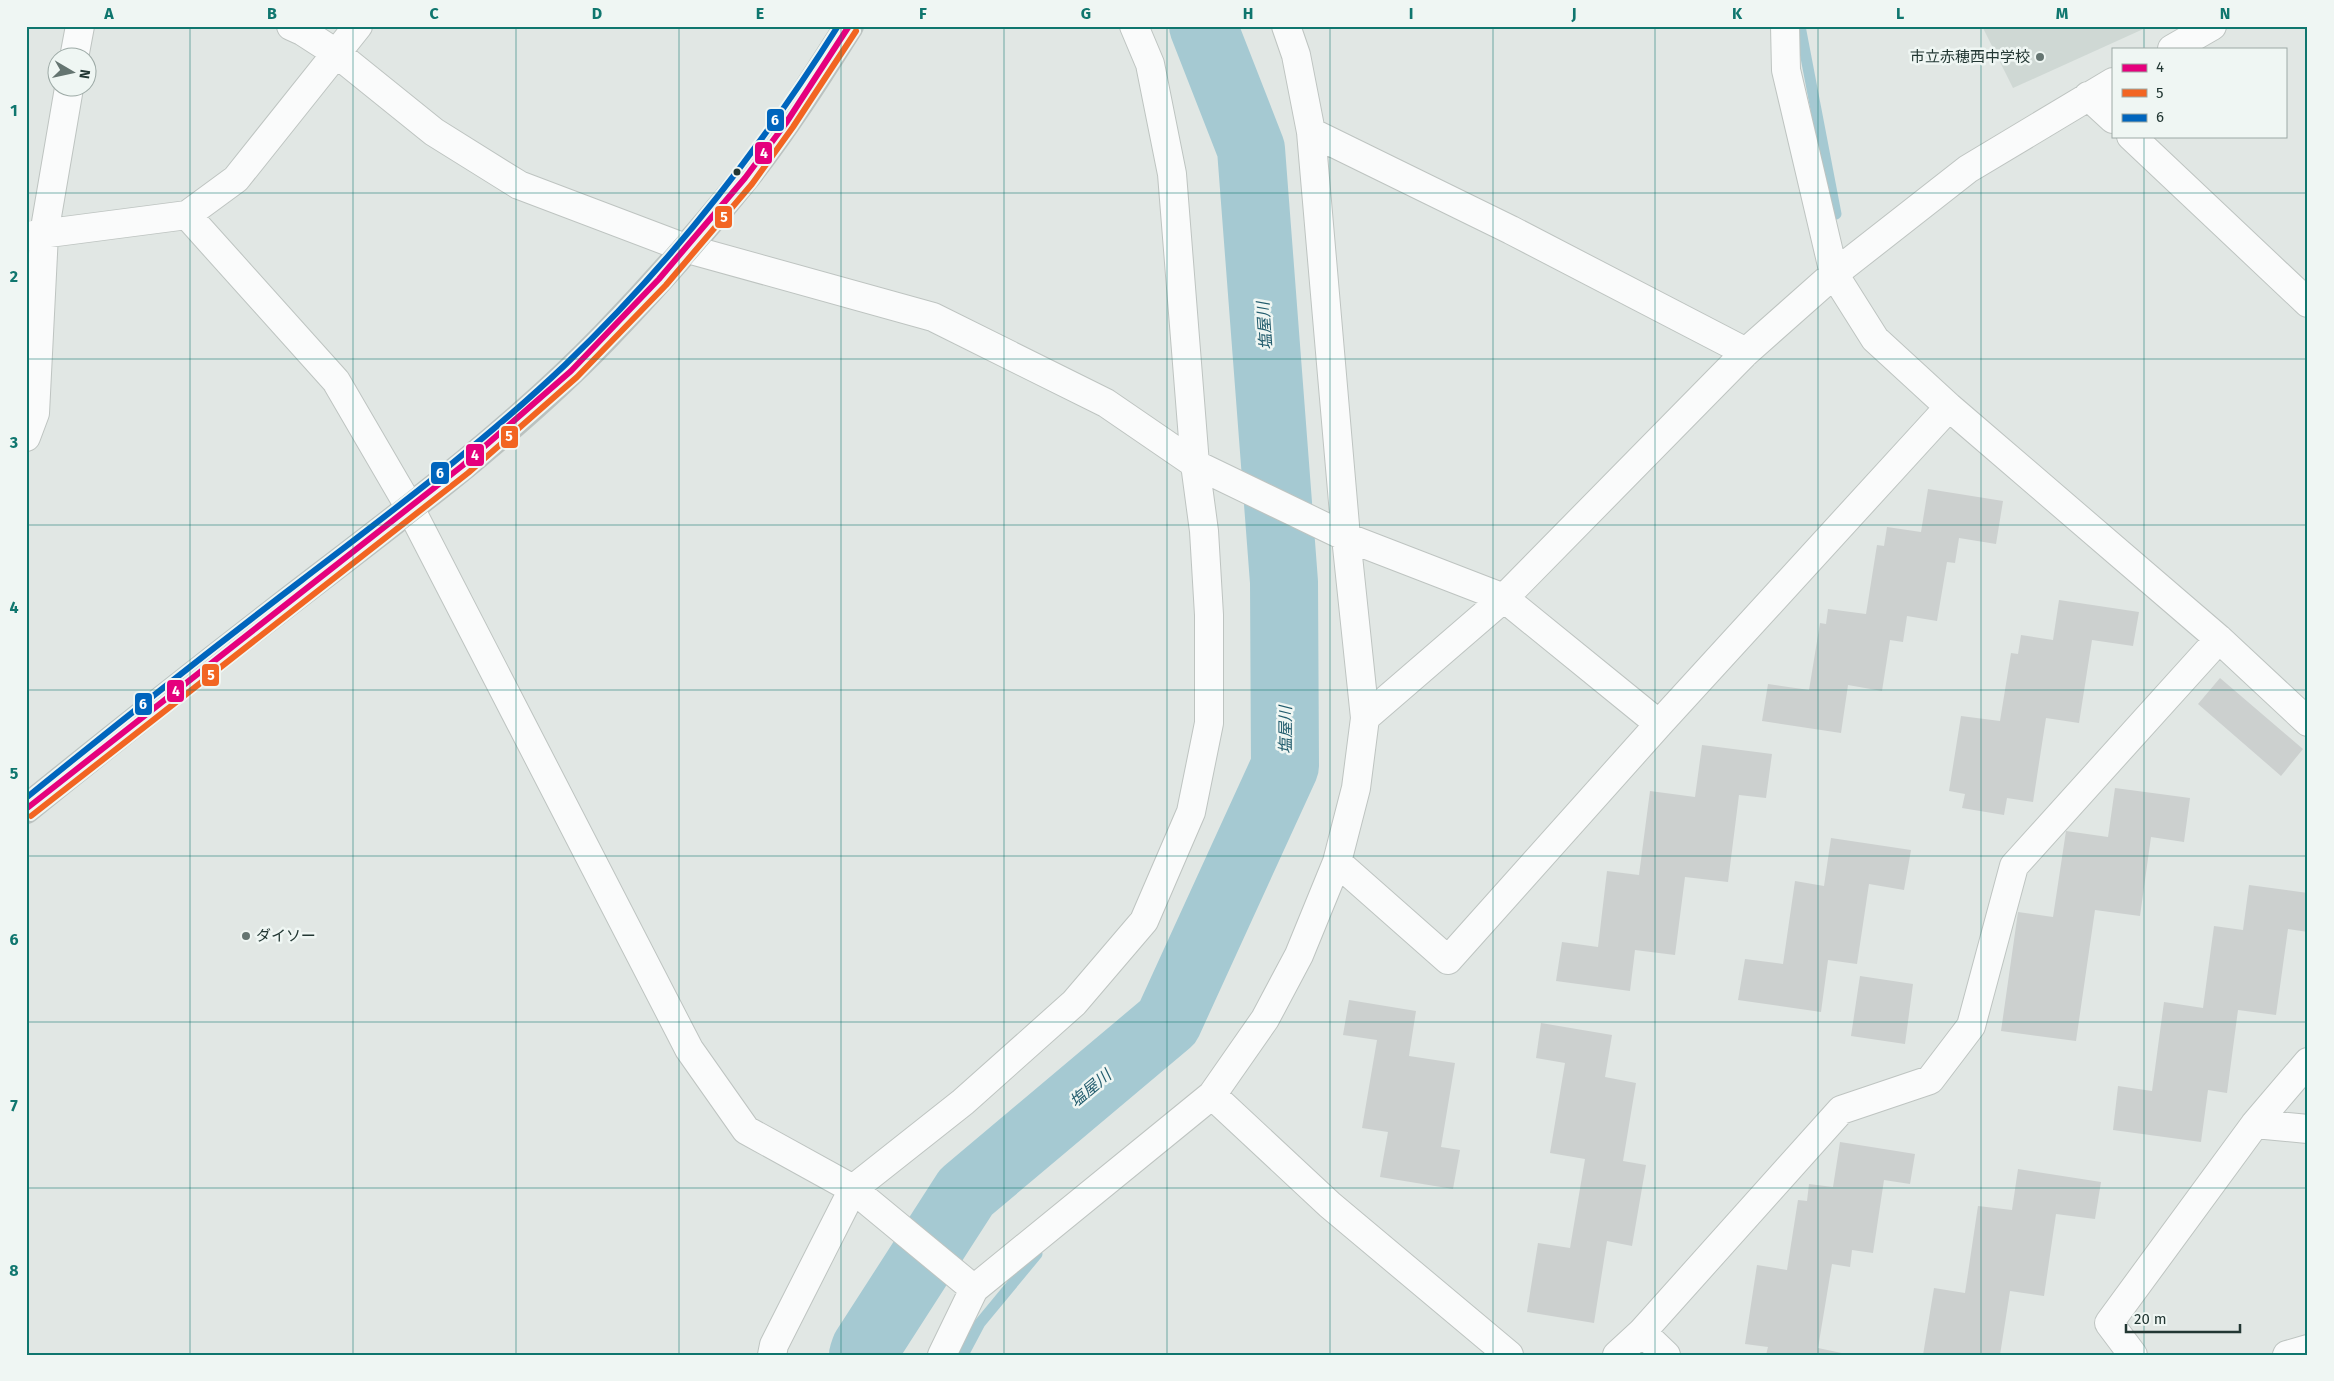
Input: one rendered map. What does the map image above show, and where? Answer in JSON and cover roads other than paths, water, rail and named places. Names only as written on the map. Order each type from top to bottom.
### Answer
[{"type":"highway","points":[[26,809],[185,681],[410,508],[532,406],[603,339],[688,249],[752,168],[806,93],[849,26]]},
{"type":"street","points":[[76,48],[80,26]]},
{"type":"street","points":[[291,26],[336,53],[434,132],[519,185],[688,249],[933,317],[1106,403],[1195,464],[1346,537],[1504,598],[1659,724]]},
{"type":"street","points":[[35,235],[187,214],[236,179],[358,26]]},
{"type":"street","points":[[772,1355],[774,1344],[853,1189],[963,1102],[1074,1003],[1144,921],[1191,812],[1209,723],[1209,615],[1204,531],[1195,464],[1172,174],[1150,64],[1134,26]]},
{"type":"street","points":[[942,1355],[974,1289],[1212,1095],[1265,1019],[1299,955],[1338,862],[1356,788],[1365,718],[1346,537],[1311,132],[1296,55],[1286,26]]},
{"type":"street","points":[[1785,26],[1786,70],[1834,274],[1875,339],[1949,407],[2219,639],[2308,722]]},
{"type":"street","points":[[2174,48],[2212,26]]},
{"type":"street","points":[[1365,718],[1504,598],[1746,352],[1834,274],[1968,169],[2112,83]]},
{"type":"street","points":[[2088,96],[2112,118]]},
{"type":"street","points":[[26,437],[35,413],[35,235],[67,98]]},
{"type":"street","points":[[1311,132],[1511,230],[1746,352]]},
{"type":"street","points":[[2133,138],[2308,303]]},
{"type":"street","points":[[187,214],[336,381],[410,508],[689,1049],[746,1130],[853,1189],[974,1289]]},
{"type":"street","points":[[1338,862],[1448,960],[1659,724],[1949,407]]},
{"type":"street","points":[[1617,1355],[1642,1332],[1841,1110],[1930,1080],[1971,1026],[2014,866],[2219,639]]},
{"type":"street","points":[[2134,1355],[2110,1323],[2255,1124],[2308,1062]]},
{"type":"street","points":[[1212,1095],[1330,1206],[1510,1355]]},
{"type":"street","points":[[2255,1124],[2308,1129]]},
{"type":"street","points":[[1642,1332],[1666,1355]]},
{"type":"street","points":[[2287,1355],[2308,1349]]},
{"type":"waterway","name":"塩屋川","points":[[863,1355],[865,1349],[966,1192],[1168,1022],[1285,766],[1284,582],[1251,149],[1203,26]]},
{"type":"waterway","points":[[1800,26],[1836,214]]},
{"type":"waterway","points":[[963,1355],[980,1323],[1037,1254]]},
{"type":"place","name":"市立赤穂西中学校","points":[[2040,57]]},
{"type":"place","name":"ダイソー","points":[[246,936]]}]
